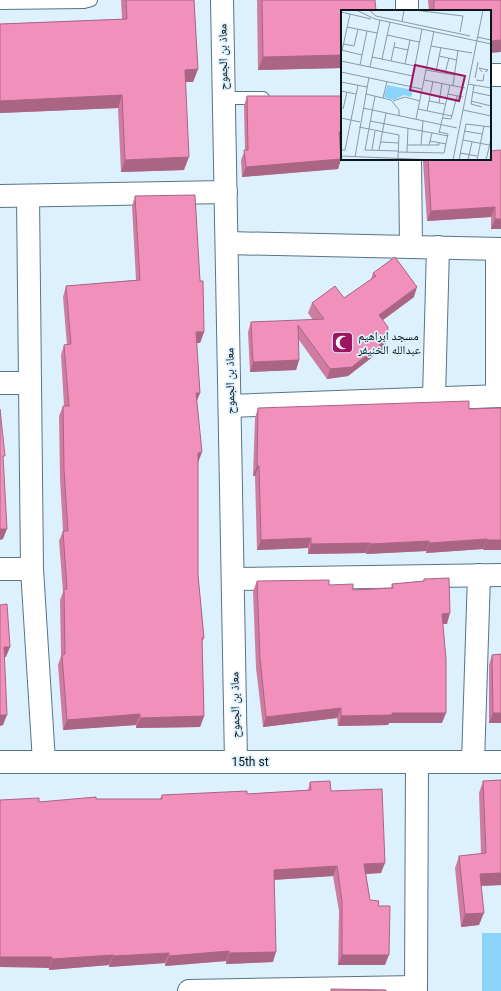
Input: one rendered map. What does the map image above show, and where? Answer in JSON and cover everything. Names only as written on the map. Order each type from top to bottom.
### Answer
[{"type":"street","name":"معاذ بن الجموح","points":[[222,0],[236,762]]},
{"type":"street","points":[[410,160],[411,246]]},
{"type":"street","points":[[0,196],[226,192]]},
{"type":"street","points":[[28,196],[32,569],[44,762]]},
{"type":"street","points":[[227,242],[499,249],[499,396],[230,406]]},
{"type":"street","points":[[434,398],[438,247]]},
{"type":"street","points":[[0,383],[30,383]]},
{"type":"street","points":[[0,569],[32,569]]},
{"type":"street","points":[[233,579],[501,575]]},
{"type":"street","points":[[473,762],[479,576]]},
{"type":"street","name":"15th st","points":[[0,762],[501,762]]},
{"type":"street","points":[[189,991],[416,989],[417,762]]},
{"type":"lane","points":[[0,3],[84,2],[91,0]]},
{"type":"lane","points":[[224,98],[271,98]]},
{"type":"shaded area","points":[[482,933],[501,933],[501,991],[482,991]]},
{"type":"building","points":[[126,0],[194,0],[198,69],[185,70],[189,157],[125,160],[122,95],[0,101],[0,24],[127,19]]},
{"type":"building","points":[[262,0],[375,0],[376,10],[341,10],[341,55],[263,57]]},
{"type":"building","points":[[434,0],[501,0],[501,40],[491,41],[491,10],[434,10]]},
{"type":"building","points":[[247,96],[341,96],[341,132],[339,132],[341,159],[246,167],[244,150],[248,150]]},
{"type":"building","points":[[501,150],[501,219],[495,219],[495,207],[431,211],[428,160],[491,160],[491,151]]},
{"type":"building","points":[[195,195],[200,281],[203,281],[204,332],[196,332],[200,393],[196,393],[202,452],[198,453],[198,575],[204,638],[202,638],[204,716],[140,718],[140,714],[67,720],[62,655],[65,654],[64,589],[67,589],[63,531],[68,531],[64,469],[63,406],[69,406],[64,345],[71,344],[66,286],[140,280],[135,196]]},
{"type":"building","points":[[395,257],[417,287],[379,315],[388,327],[387,339],[352,367],[330,369],[298,325],[299,360],[253,362],[251,322],[324,319],[312,303],[335,286],[344,298],[376,276],[373,273]]},
{"type":"building","points":[[469,401],[469,409],[501,408],[501,540],[487,539],[429,543],[429,541],[370,544],[311,544],[311,538],[261,540],[259,466],[257,466],[258,408]]},
{"type":"building","points":[[0,409],[5,456],[3,456],[7,529],[0,529]]},
{"type":"building","points":[[449,578],[450,613],[442,614],[446,659],[446,713],[392,713],[392,715],[341,716],[341,708],[266,717],[260,658],[257,581],[329,580],[329,585],[353,584],[353,590],[393,588],[392,584],[424,581],[424,579]]},
{"type":"building","points":[[7,604],[10,647],[4,647],[7,715],[0,715],[0,605]]},
{"type":"building","points":[[501,654],[501,713],[493,713],[492,655]]},
{"type":"building","points":[[501,780],[501,873],[480,874],[484,913],[465,914],[459,856],[486,853],[483,781]]},
{"type":"building","points":[[330,781],[331,791],[382,789],[385,863],[364,864],[370,900],[379,901],[378,906],[390,906],[389,955],[342,955],[342,901],[337,866],[274,870],[276,952],[229,953],[229,951],[169,956],[169,953],[52,959],[52,957],[0,957],[0,800],[39,798],[39,802],[96,797],[96,799],[162,799],[162,795],[247,791],[247,794],[311,790],[310,782]]},
{"type":"building","points":[[331,989],[386,990],[386,991],[331,991]]},
{"type":"place","name":"مسجد ابراهيم عبدالله الخنيفر","points":[[343,343]]}]
